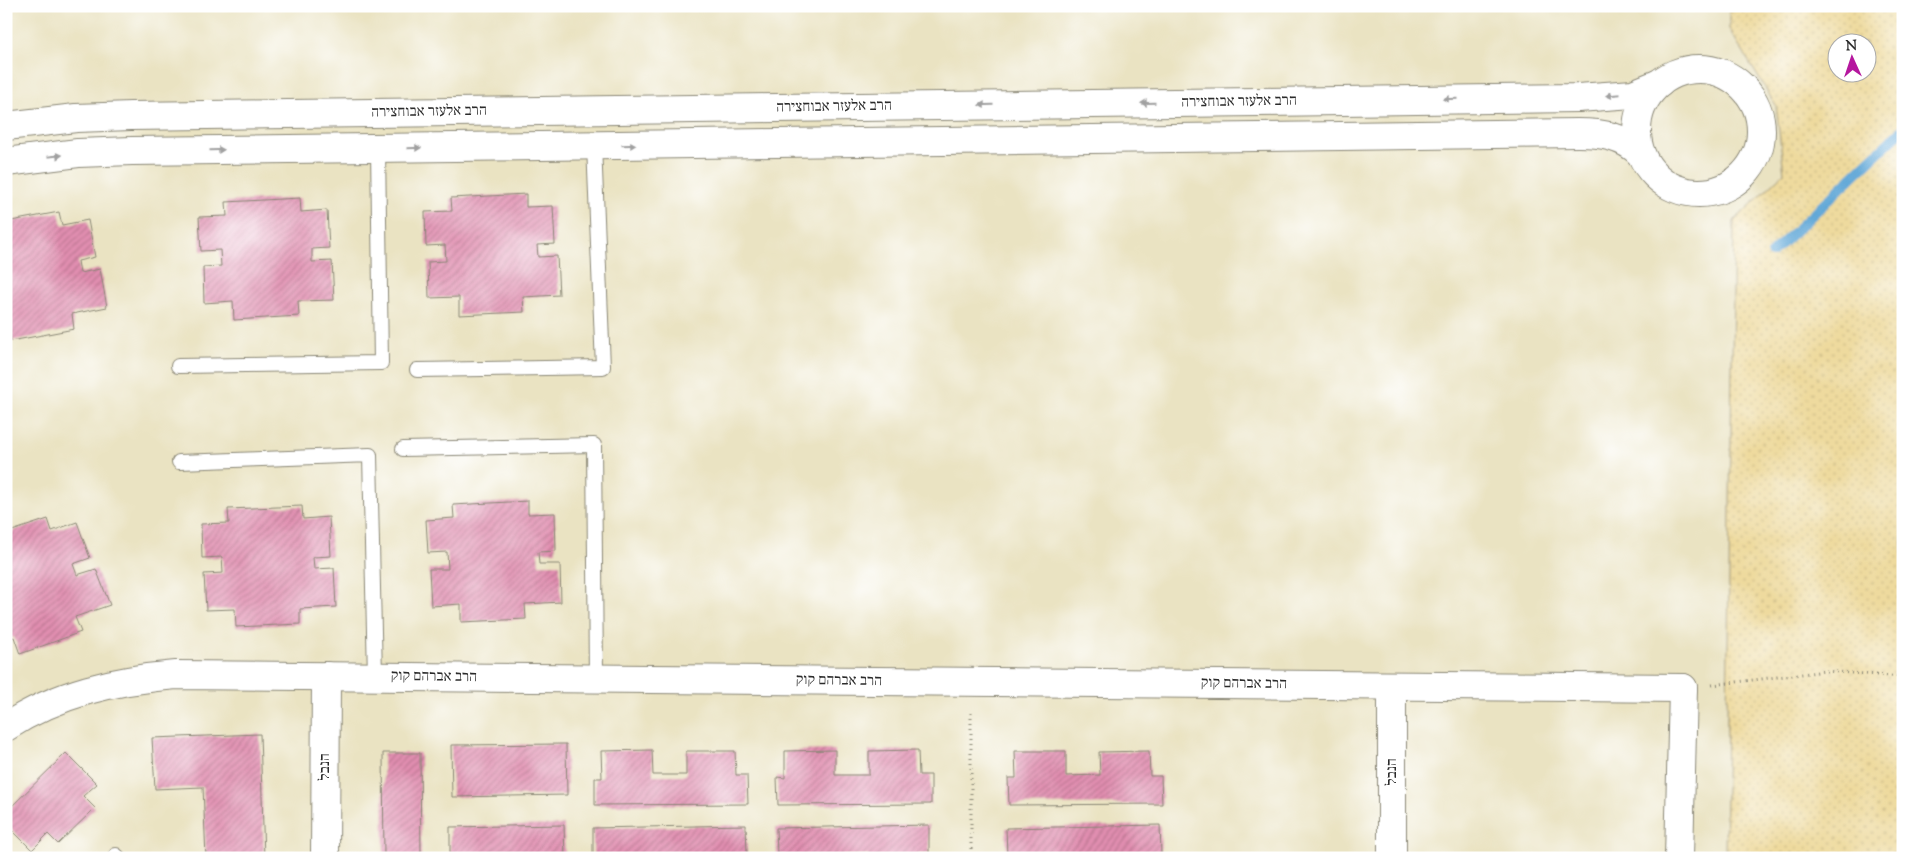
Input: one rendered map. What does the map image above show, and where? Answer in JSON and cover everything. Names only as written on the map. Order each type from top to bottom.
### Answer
[{"type":"street","points":[[6,162],[78,154],[132,151],[1588,133],[1622,140],[1635,147],[1651,170],[1665,183],[1682,190],[1702,193],[1722,188],[1738,179],[1751,165],[1759,148],[1761,128],[1757,109],[1747,92],[1733,79],[1716,71],[1696,69],[1676,73],[1660,83],[1647,97],[1639,115],[1637,134],[1641,154]]},
{"type":"street","name":"הרב אלעזר אבוחצירה","points":[[6,126],[76,118],[131,116],[1578,98],[1632,94],[1660,83]]},
{"type":"street","name":"הרב אברהם קוק","points":[[6,727],[51,702],[82,691],[124,680],[176,675],[1683,688]]},
{"type":"street","name":"הנבל","points":[[325,858],[326,676]]},
{"type":"street","name":"הנבל","points":[[1392,686],[1392,858]]},
{"type":"street","points":[[1680,858],[1683,688]]},
{"type":"lane","points":[[417,370],[603,367],[594,145]]},
{"type":"lane","points":[[178,366],[381,362],[378,148]]},
{"type":"lane","points":[[403,449],[594,445],[596,678]]},
{"type":"lane","points":[[179,462],[370,455],[375,676]]},
{"type":"path","points":[[1683,688],[1826,671],[1903,676]]},
{"type":"path","points":[[971,682],[971,858]]},
{"type":"sand","points":[[1729,6],[1903,6],[1903,858],[1725,858],[1734,221],[1784,173],[1776,106],[1729,29]]},
{"type":"building","points":[[526,194],[526,207],[553,206],[555,244],[537,245],[538,257],[557,256],[559,295],[523,297],[524,312],[459,315],[459,297],[429,298],[428,262],[446,261],[445,245],[426,246],[425,212],[452,211],[451,198]]},
{"type":"building","points":[[300,198],[301,212],[327,210],[329,248],[312,249],[312,262],[332,261],[334,300],[298,301],[299,316],[234,320],[233,301],[204,303],[203,267],[221,266],[220,250],[201,251],[199,217],[227,216],[226,202]]},
{"type":"building","points":[[59,212],[62,225],[88,220],[95,257],[78,261],[80,273],[100,269],[107,307],[72,314],[74,329],[11,341],[8,324],[6,324],[6,222]]},
{"type":"building","points":[[528,501],[528,514],[555,513],[556,551],[538,552],[539,564],[560,564],[561,602],[525,604],[526,619],[461,622],[461,604],[431,606],[429,569],[448,569],[447,552],[428,553],[426,520],[454,518],[453,505]]},
{"type":"building","points":[[302,506],[303,519],[329,517],[331,556],[313,557],[314,569],[334,568],[336,607],[300,609],[300,624],[236,627],[235,609],[206,610],[204,574],[223,573],[222,557],[202,558],[201,524],[229,523],[228,509]]},
{"type":"building","points":[[48,519],[52,531],[77,522],[90,558],[73,564],[77,575],[96,569],[110,605],[75,617],[81,632],[20,654],[14,637],[6,640],[6,533]]},
{"type":"building","points":[[260,734],[264,858],[206,858],[203,787],[155,789],[152,738]]},
{"type":"building","points":[[566,744],[567,795],[452,797],[451,745]]},
{"type":"building","points":[[652,750],[653,775],[686,775],[686,751],[735,751],[736,775],[747,775],[748,804],[595,805],[595,778],[602,778],[601,751]]},
{"type":"building","points":[[835,750],[835,775],[869,775],[869,751],[918,750],[919,775],[931,775],[931,804],[778,805],[777,777],[785,778],[785,751]]},
{"type":"building","points":[[1015,751],[1066,751],[1066,776],[1100,775],[1099,752],[1149,751],[1150,776],[1161,776],[1162,804],[1009,805],[1008,778],[1016,778]]},
{"type":"building","points":[[66,753],[97,784],[83,796],[95,808],[58,844],[48,834],[32,850],[6,824],[6,812]]},
{"type":"building","points":[[383,753],[420,753],[421,858],[384,858]]},
{"type":"building","points":[[564,825],[565,858],[450,858],[450,827]]},
{"type":"building","points":[[746,825],[747,854],[735,854],[735,858],[685,858],[685,856],[601,858],[601,855],[593,855],[593,828]]},
{"type":"building","points":[[929,825],[929,854],[917,854],[918,858],[868,858],[868,855],[834,856],[834,858],[784,858],[784,855],[777,855],[776,828]]},
{"type":"building","points":[[1160,825],[1161,854],[1149,855],[1149,858],[1014,858],[1014,856],[1007,856],[1006,828]]},
{"type":"waterway","points":[[1772,253],[1903,129]]}]
